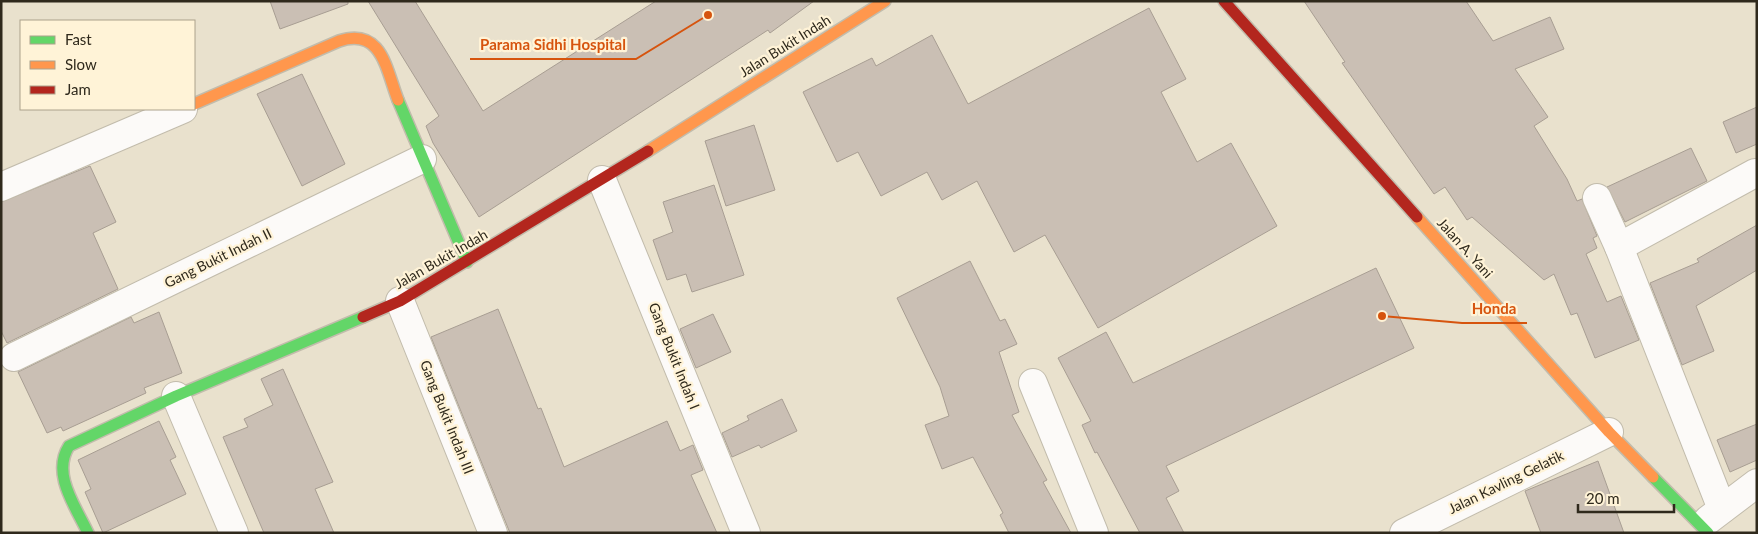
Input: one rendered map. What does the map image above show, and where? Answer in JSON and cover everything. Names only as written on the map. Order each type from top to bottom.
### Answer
[{"type":"main road","name":"Jalan Bukit Indah","points":[[88,533],[60,472],[64,451],[69,446],[176,396],[400,300],[467,262],[602,180],[885,1]]},
{"type":"main road","name":"Jalan A. Yani","points":[[1224,1],[1609,432],[1711,522]]},
{"type":"main road","points":[[195,104],[339,41],[361,36],[372,41],[378,48],[422,160],[467,262]]},
{"type":"street","points":[[1,187],[181,110]]},
{"type":"street","name":"Gang Bukit Indah II","points":[[14,357],[422,160]]},
{"type":"street","points":[[1619,247],[1755,173]]},
{"type":"street","name":"Gang Bukit Indah I","points":[[602,180],[746,533]]},
{"type":"street","points":[[1597,198],[1619,247],[1711,522],[1757,483]]},
{"type":"street","name":"Gang Bukit Indah III","points":[[400,300],[493,533]]},
{"type":"street","points":[[1033,383],[1094,533]]},
{"type":"street","points":[[176,396],[234,533]]},
{"type":"street","name":"Jalan Kavling Gelatik","points":[[1404,533],[1609,432]]},
{"type":"building","points":[[270,1],[348,1],[348,4],[280,29]]},
{"type":"building","points":[[368,1],[415,1],[483,111],[656,1],[814,1],[770,33],[768,30],[479,217],[433,143],[426,126],[439,116]]},
{"type":"building","points":[[1304,1],[1466,1],[1493,41],[1550,17],[1564,49],[1515,69],[1548,117],[1534,126],[1567,179],[1577,201],[1582,199],[1597,236],[1593,238],[1597,248],[1586,254],[1607,302],[1621,296],[1639,340],[1595,358],[1577,313],[1571,315],[1554,274],[1544,280],[1472,217],[1467,220],[1445,187],[1434,194],[1342,63],[1345,62]]},
{"type":"building","points":[[1149,8],[1186,79],[1161,92],[1197,162],[1231,143],[1277,226],[1098,328],[1045,235],[1014,252],[977,181],[942,200],[927,172],[881,196],[858,152],[837,162],[803,92],[872,58],[876,66],[932,35],[968,104]]},
{"type":"building","points":[[302,74],[345,164],[302,186],[257,94]]},
{"type":"building","points":[[1757,107],[1757,144],[1736,153],[1723,122]]},
{"type":"building","points":[[754,125],[775,190],[726,206],[705,141]]},
{"type":"building","points":[[1691,148],[1707,181],[1625,222],[1607,187]]},
{"type":"building","points":[[90,166],[116,222],[93,233],[118,289],[7,343],[1,331],[1,202]]},
{"type":"building","points":[[714,185],[744,275],[692,292],[686,274],[667,280],[653,240],[673,232],[663,202]]},
{"type":"building","points":[[1757,225],[1757,270],[1696,306],[1714,351],[1682,365],[1650,283],[1699,262],[1697,259]]},
{"type":"building","points":[[970,261],[1000,321],[1005,319],[1017,344],[999,352],[1019,412],[1012,415],[1047,480],[1043,482],[1071,533],[1009,533],[1000,515],[1003,513],[973,457],[942,469],[925,425],[949,416],[940,387],[897,298]]},
{"type":"building","points":[[1376,268],[1414,348],[1166,466],[1179,491],[1166,498],[1184,533],[1140,533],[1097,452],[1095,453],[1082,425],[1091,421],[1058,358],[1106,332],[1133,383]]},
{"type":"building","points":[[498,309],[538,409],[541,408],[564,467],[667,421],[680,451],[693,445],[703,470],[691,475],[717,533],[510,533],[431,337]]},
{"type":"building","points":[[159,312],[182,373],[144,388],[146,393],[63,431],[61,427],[47,433],[18,372],[131,317],[134,323]]},
{"type":"building","points":[[713,314],[731,352],[696,368],[680,329]]},
{"type":"building","points":[[283,369],[333,482],[315,489],[334,533],[264,533],[223,437],[248,427],[244,419],[273,405],[261,379]]},
{"type":"building","points":[[782,399],[797,431],[761,448],[759,445],[732,457],[722,433],[749,420],[747,416]]},
{"type":"building","points":[[159,421],[176,457],[170,460],[186,494],[103,533],[85,492],[91,489],[78,460]]},
{"type":"building","points":[[1757,424],[1757,460],[1730,472],[1717,440]]},
{"type":"building","points":[[1598,461],[1624,533],[1541,533],[1525,491]]},
{"type":"traffic: fast","points":[[398,100],[467,262]]},
{"type":"traffic: fast","points":[[88,533],[67,490],[64,479],[64,457],[69,446],[176,396],[363,317]]},
{"type":"traffic: fast","points":[[1653,477],[1708,533]]},
{"type":"traffic: slow","points":[[648,151],[885,1]]},
{"type":"traffic: slow","points":[[195,104],[339,41],[353,38],[365,40],[373,45],[380,54],[398,100]]},
{"type":"traffic: slow","points":[[1417,217],[1609,432],[1653,477]]},
{"type":"traffic: jam","points":[[1224,1],[1417,217]]},
{"type":"traffic: jam","points":[[363,317],[400,301],[648,151]]},
{"type":"place","name":"Parama Sidhi Hospital","points":[[708,15]]},
{"type":"place","name":"Honda","points":[[1382,316]]}]
